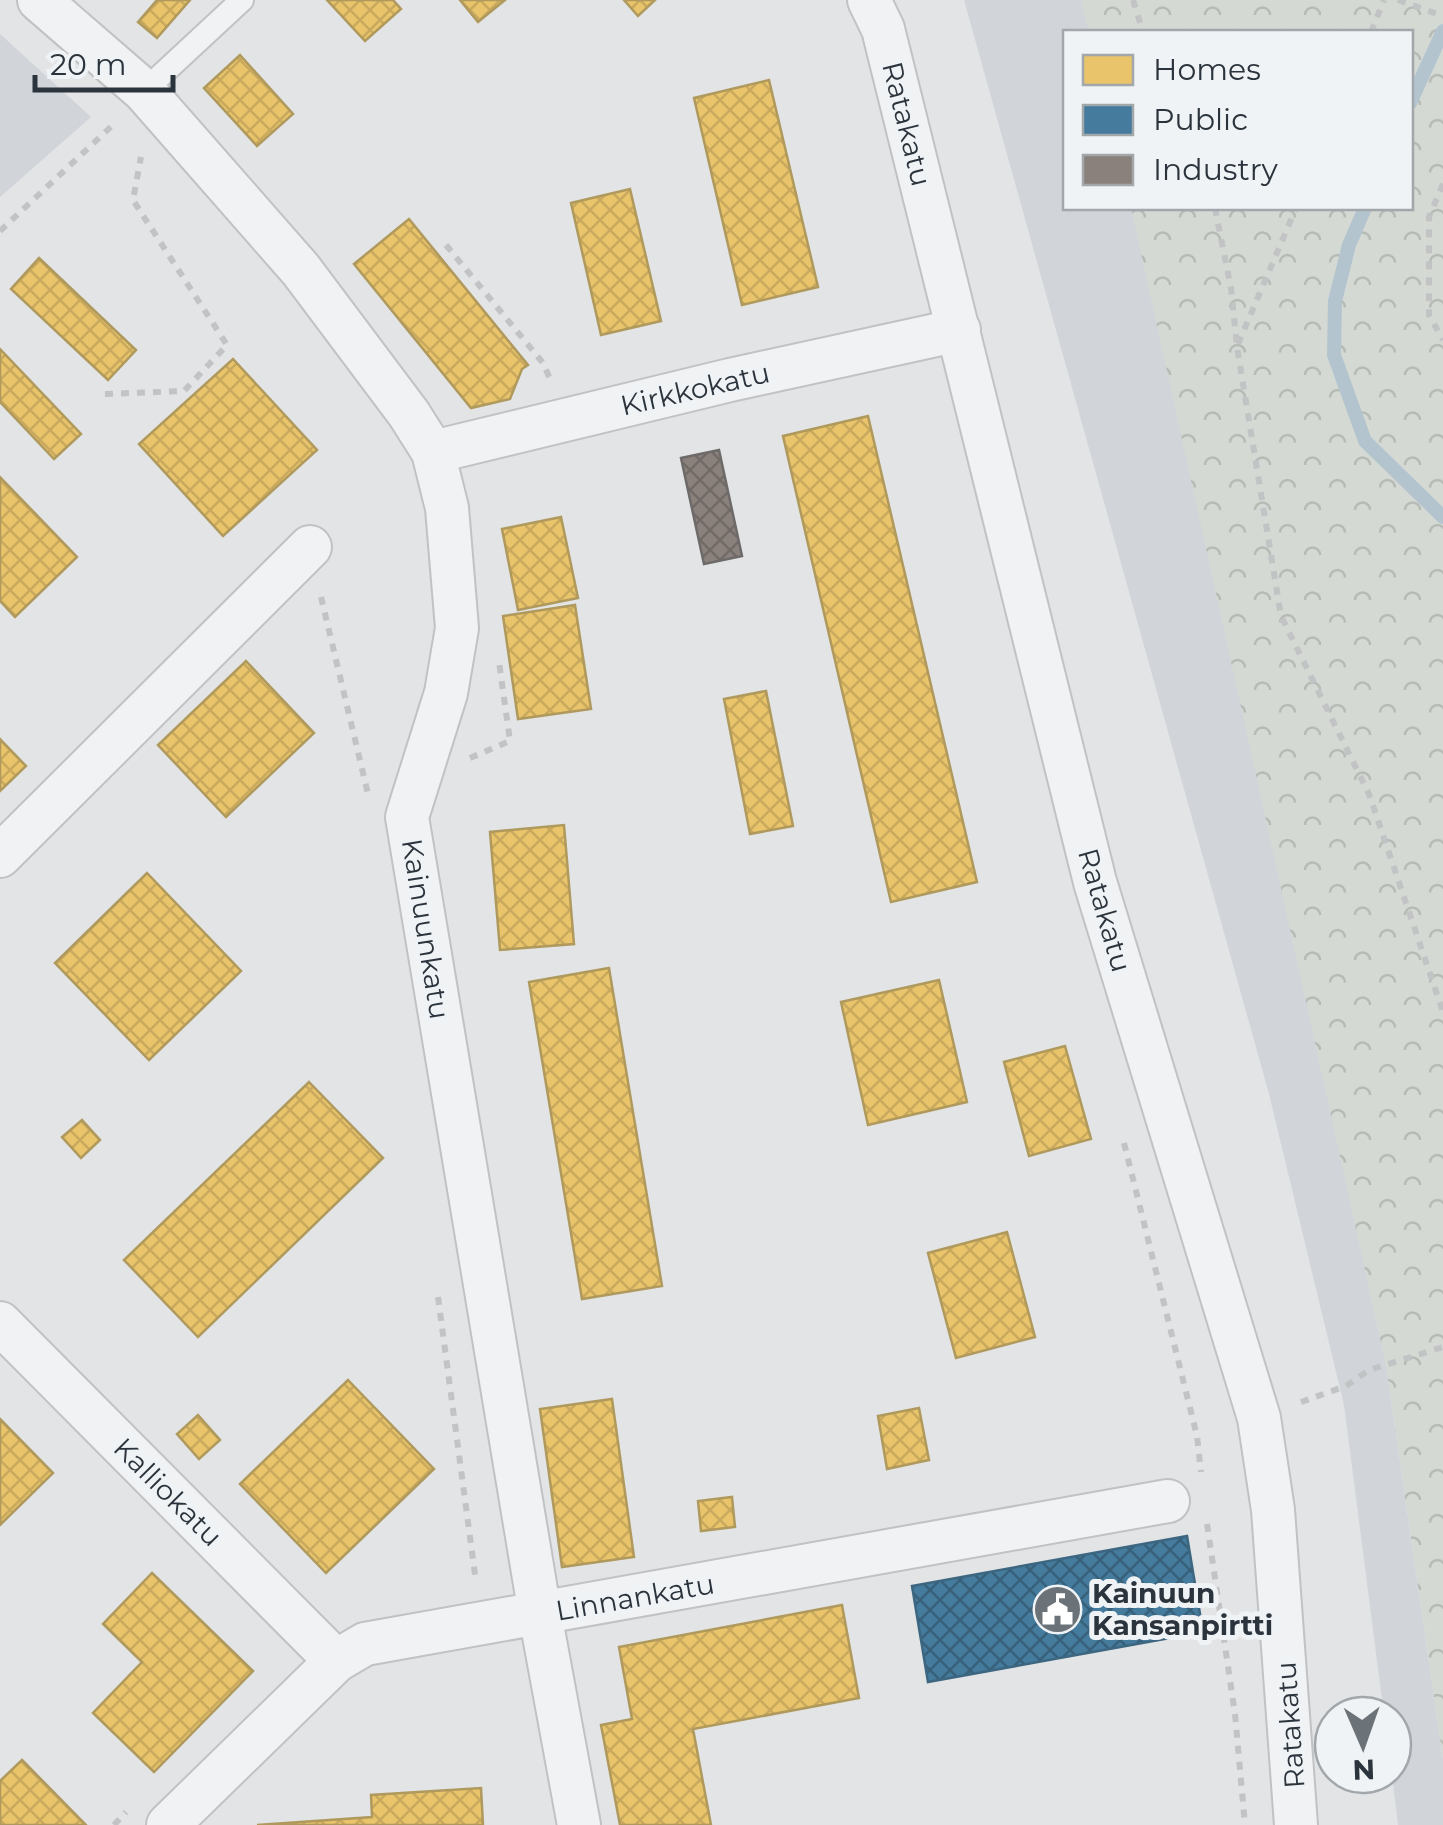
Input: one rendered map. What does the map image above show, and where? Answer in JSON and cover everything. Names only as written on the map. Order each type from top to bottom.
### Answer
[{"type":"street","name":"Kainuunkatu","points":[[39,0],[131,106],[301,270],[433,452],[447,508],[457,628],[446,694],[407,817],[579,1825]]},
{"type":"street","name":"Ratakatu","points":[[869,0],[883,29],[1095,882],[1259,1418],[1275,1529],[1296,1825]]},
{"type":"street","name":"Kirkkokatu","points":[[433,452],[730,380],[959,330]]},
{"type":"street","points":[[0,856],[310,547]]},
{"type":"street","name":"Kalliokatu","points":[[0,1322],[336,1661]]},
{"type":"street","name":"Linnankatu","points":[[168,1825],[336,1661],[365,1644],[1168,1500]]},
{"type":"lane","points":[[131,106],[242,0]]},
{"type":"path","points":[[1133,0],[1141,30]]},
{"type":"path","points":[[1371,30],[1384,0]]},
{"type":"path","points":[[1398,0],[1443,16]]},
{"type":"path","points":[[130,135],[131,106]]},
{"type":"path","points":[[0,231],[131,106]]},
{"type":"path","points":[[106,394],[184,391],[228,346],[133,200],[142,151],[155,166]]},
{"type":"path","points":[[1443,184],[1429,217],[1430,315],[1443,340]]},
{"type":"path","points":[[1215,210],[1281,616],[1370,794],[1443,1012]]},
{"type":"path","points":[[1237,348],[1295,210]]},
{"type":"path","points":[[446,245],[542,363],[550,379],[533,388]]},
{"type":"path","points":[[310,547],[368,795]]},
{"type":"path","points":[[437,1287],[476,1583],[457,1586]]},
{"type":"path","points":[[1346,1386],[1369,1370],[1443,1347]]},
{"type":"path","points":[[114,1825],[127,1811]]},
{"type":"shaded area","points":[[964,0],[1082,3],[1089,30],[1063,30],[1063,210],[1131,210],[1161,330],[1386,1365],[1443,1759],[1443,1825],[1398,1825],[1394,1795],[1413,1795],[1413,1695],[1381,1695],[1344,1405],[1269,1094]]},
{"type":"shaded area","points":[[0,34],[91,117],[0,197]]},
{"type":"green space","points":[[1081,0],[1443,0],[1443,1759],[1386,1365],[1131,210],[1413,210],[1413,30],[1088,30]]},
{"type":"building: Homes","points":[[157,0],[190,0],[157,38],[138,22]]},
{"type":"building: Homes","points":[[327,0],[393,0],[401,9],[365,41]]},
{"type":"building: Homes","points":[[460,0],[505,0],[478,22]]},
{"type":"building: Homes","points":[[624,0],[655,0],[638,16]]},
{"type":"building: Homes","points":[[240,55],[293,114],[257,146],[204,88]]},
{"type":"building: Homes","points":[[769,80],[818,287],[742,305],[694,98]]},
{"type":"building: Homes","points":[[630,189],[661,321],[601,335],[571,203]]},
{"type":"building: Homes","points":[[409,219],[528,365],[522,369],[510,399],[471,408],[354,264]]},
{"type":"building: Homes","points":[[39,258],[136,350],[108,380],[11,289]]},
{"type":"building: Homes","points":[[0,349],[81,434],[54,459],[0,402]]},
{"type":"building: Homes","points":[[233,359],[317,450],[223,536],[139,444]]},
{"type":"building: Homes","points":[[868,416],[977,882],[891,902],[783,436]]},
{"type":"building: Homes","points":[[0,477],[77,557],[15,617],[0,601]]},
{"type":"building: Homes","points":[[561,517],[578,598],[518,610],[502,529]]},
{"type":"building: Homes","points":[[575,605],[591,709],[518,719],[503,616]]},
{"type":"building: Homes","points":[[246,661],[314,733],[226,817],[158,745]]},
{"type":"building: Homes","points":[[766,691],[793,826],[750,834],[724,699]]},
{"type":"building: Homes","points":[[0,739],[26,766],[0,791]]},
{"type":"building: Homes","points":[[564,825],[574,944],[500,950],[490,832]]},
{"type":"building: Homes","points":[[147,873],[241,971],[149,1060],[55,963]]},
{"type":"building: Homes","points":[[609,968],[662,1286],[582,1299],[529,982]]},
{"type":"building: Homes","points":[[939,980],[967,1102],[868,1125],[841,1002]]},
{"type":"building: Homes","points":[[1065,1046],[1091,1139],[1029,1156],[1004,1062]]},
{"type":"building: Homes","points":[[309,1082],[383,1158],[198,1337],[124,1260]]},
{"type":"building: Homes","points":[[82,1120],[100,1140],[81,1158],[62,1137]]},
{"type":"building: Homes","points":[[1007,1232],[1035,1337],[956,1358],[928,1253]]},
{"type":"building: Homes","points":[[348,1380],[434,1469],[326,1573],[240,1484]]},
{"type":"building: Homes","points":[[612,1399],[634,1557],[562,1567],[540,1409]]},
{"type":"building: Homes","points":[[919,1408],[929,1460],[887,1469],[878,1416]]},
{"type":"building: Homes","points":[[198,1415],[220,1440],[199,1459],[177,1434]]},
{"type":"building: Homes","points":[[0,1419],[53,1473],[0,1525]]},
{"type":"building: Homes","points":[[732,1497],[735,1527],[701,1531],[698,1501]]},
{"type":"building: Homes","points":[[152,1573],[253,1671],[154,1772],[93,1713],[142,1662],[103,1624]]},
{"type":"building: Homes","points":[[842,1605],[859,1698],[693,1729],[711,1825],[620,1825],[601,1725],[632,1719],[619,1647]]},
{"type":"building: Homes","points":[[22,1760],[86,1825],[0,1825],[0,1781]]},
{"type":"building: Homes","points":[[481,1788],[483,1825],[257,1825],[372,1817],[371,1795]]},
{"type":"building: Public","name":"Kainuun Kansanpirtti","points":[[1187,1536],[1203,1632],[928,1682],[912,1586]]},
{"type":"building: Industry","points":[[719,450],[742,556],[704,564],[681,458]]},
{"type":"waterway","points":[[1413,96],[1443,31]]},
{"type":"waterway","points":[[1364,210],[1349,245],[1335,301],[1334,355],[1365,441],[1443,517]]},
{"type":"place","name":"Kainuun Kansanpirtti","points":[[1057,1609]]}]
